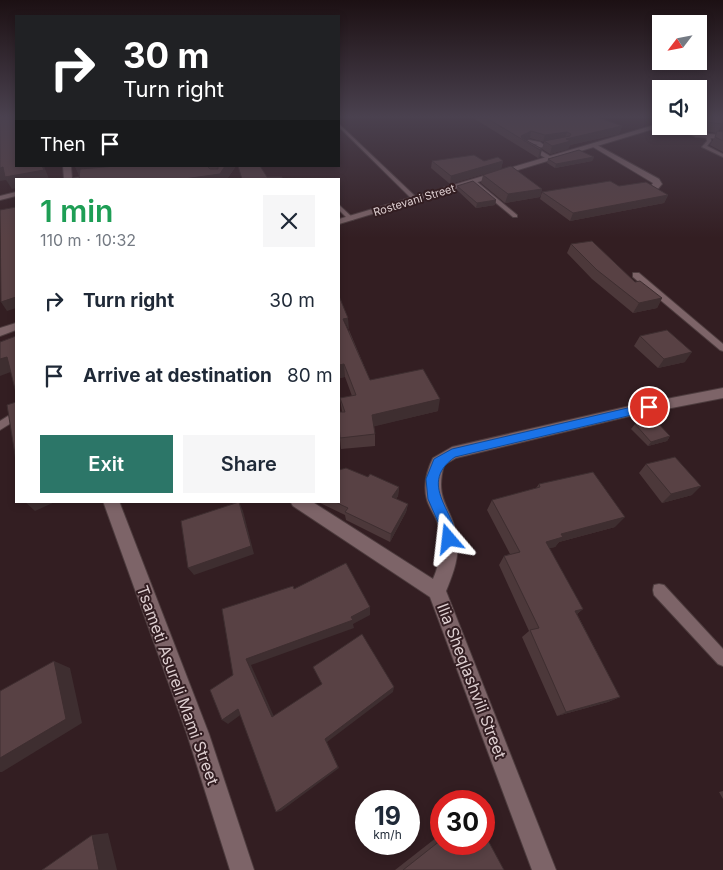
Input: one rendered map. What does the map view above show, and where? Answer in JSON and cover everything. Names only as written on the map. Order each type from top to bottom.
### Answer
[{"type":"street","name":"Rostevani Street","points":[[340,222],[559,157]]},
{"type":"street","points":[[613,157],[656,181],[658,184],[654,188]]},
{"type":"street","points":[[0,332],[15,326]]},
{"type":"street","points":[[437,590],[447,567],[449,539],[445,522],[434,499],[433,479],[438,462],[452,454],[630,411],[723,392]]},
{"type":"street","name":"Tsameti Asureli Mami Street","points":[[112,503],[198,734],[242,870]]},
{"type":"street","name":"Ilia Sheqlashvili Street","points":[[301,503],[437,590],[544,870]]},
{"type":"lane","points":[[371,157],[416,200]]},
{"type":"lane","points":[[547,157],[551,159]]},
{"type":"lane","points":[[77,178],[95,176]]},
{"type":"lane","points":[[474,182],[515,216]]},
{"type":"lane","points":[[0,198],[15,194]]},
{"type":"lane","points":[[340,208],[351,219]]},
{"type":"lane","points":[[636,275],[723,348]]},
{"type":"lane","points":[[0,426],[15,416]]},
{"type":"lane","points":[[659,590],[723,658]]},
{"type":"building","points":[[0,157],[15,157],[15,167],[42,167],[44,170],[5,177],[3,167],[0,168]]},
{"type":"building","points":[[477,157],[484,161],[498,157],[503,161],[451,176],[432,161]]},
{"type":"building","points":[[556,157],[594,157],[556,164],[548,159]]},
{"type":"building","points":[[511,166],[542,189],[508,194],[483,175]]},
{"type":"building","points":[[105,167],[208,167],[210,169],[218,169],[218,167],[224,167],[220,174],[191,178],[79,178],[80,169]]},
{"type":"building","points":[[238,167],[261,167],[267,177],[282,177],[282,178],[242,178]]},
{"type":"building","points":[[473,181],[496,200],[477,203],[457,186]]},
{"type":"building","points":[[610,181],[619,186],[646,182],[668,195],[573,213],[542,192]]},
{"type":"building","points":[[15,207],[15,297],[1,302],[0,210]]},
{"type":"building","points":[[592,241],[635,282],[640,281],[662,298],[639,303],[597,270],[571,244]]},
{"type":"building","points":[[340,298],[348,318],[343,319],[370,380],[423,369],[440,399],[372,415],[375,434],[340,438],[340,412],[345,412],[340,398],[356,395],[344,364],[340,365]]},
{"type":"building","points":[[667,330],[692,352],[664,359],[640,336]]},
{"type":"building","points":[[15,336],[15,389],[7,357],[0,359],[0,342]]},
{"type":"building","points":[[15,402],[15,455],[7,405]]},
{"type":"building","points":[[654,419],[670,436],[651,442],[635,424]]},
{"type":"building","points":[[675,457],[701,486],[671,494],[646,464]]},
{"type":"building","points":[[346,468],[368,477],[370,474],[399,487],[392,497],[408,504],[391,534],[345,512],[348,508],[337,503],[340,503],[340,470]]},
{"type":"building","points":[[593,472],[625,517],[561,534],[563,537],[546,542],[583,609],[575,611],[620,697],[566,712],[530,630],[539,628],[504,556],[520,552],[492,500],[540,487],[539,484]]},
{"type":"building","points":[[239,503],[251,546],[188,568],[181,521]]},
{"type":"building","points":[[346,563],[370,607],[351,617],[353,620],[246,659],[272,717],[322,684],[313,667],[362,634],[394,687],[325,739],[338,767],[276,812],[238,709],[222,720],[210,690],[233,675],[222,609],[293,586],[294,589]]},
{"type":"building","points":[[54,661],[66,719],[0,758],[0,691]]},
{"type":"building","points":[[92,835],[99,870],[42,870]]},
{"type":"building","points":[[430,849],[430,855],[495,855],[495,853],[504,870],[403,870]]},
{"type":"route","points":[[449,539],[445,522],[434,499],[433,479],[438,462],[452,454],[649,407]]}]
